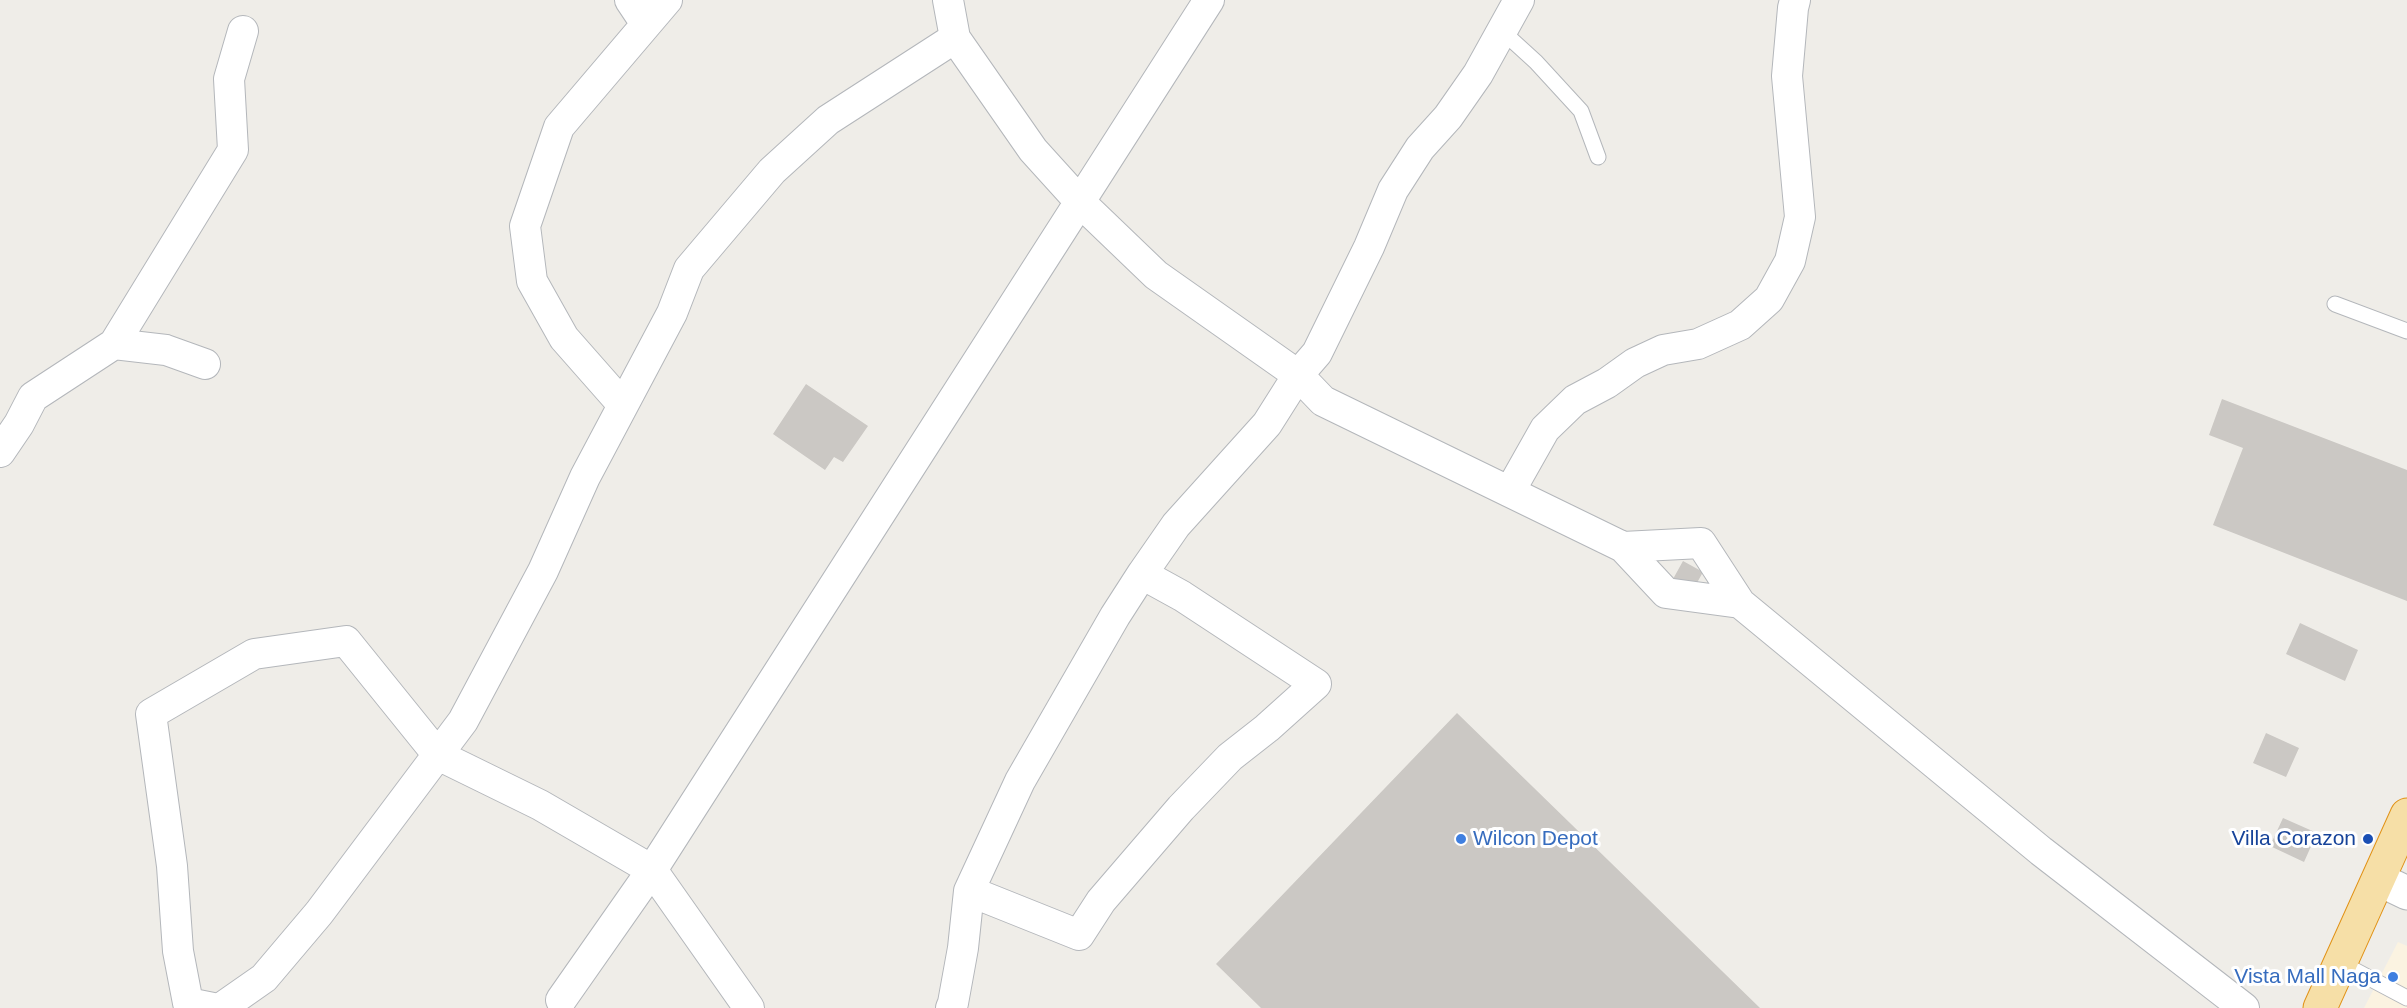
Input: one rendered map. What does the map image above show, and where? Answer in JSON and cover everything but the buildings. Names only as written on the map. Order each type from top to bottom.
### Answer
[{"type":"highway","points":[[2320,1008],[2341,963],[2393,887],[2407,815]]},
{"type":"street","points":[[623,405],[564,338],[537,290],[532,280],[525,226],[559,127],[638,12],[667,0]]},
{"type":"street","points":[[948,0],[955,38],[1034,150],[1081,203],[1156,275],[1298,375],[1323,401],[1623,547],[1666,593],[1740,603]]},
{"type":"street","points":[[561,1000],[652,870],[1209,0]]},
{"type":"street","points":[[951,1008],[963,948],[969,891],[1020,782],[1115,616],[1142,574],[1176,525],[1267,424],[1298,375],[1317,353],[1369,247],[1393,190],[1420,148],[1448,117],[1478,74],[1520,0]]},
{"type":"street","points":[[1510,491],[1545,429],[1575,400],[1606,383],[1635,363],[1663,350],[1698,344],[1740,326],[1769,299],[1790,261],[1800,217],[1787,76],[1795,0]]},
{"type":"street","points":[[0,452],[19,424],[33,397],[114,344],[233,150],[229,79],[243,31]]},
{"type":"street","points":[[749,1008],[652,870],[540,805],[438,755],[346,641],[254,654],[151,714],[172,867],[178,951],[188,1003],[211,1008],[264,978],[320,913],[438,755],[463,721],[543,571],[566,515],[672,313],[689,269],[772,171],[828,120],[955,38]]},
{"type":"street","points":[[114,344],[166,350],[205,364]]},
{"type":"street","points":[[1623,547],[1701,543],[1740,603],[2041,851],[2244,1008]]},
{"type":"street","points":[[969,891],[1079,935],[1101,901],[1181,808],[1230,757],[1267,728],[1316,684],[1182,596],[1142,574]]},
{"type":"lane","points":[[1502,31],[1536,62],[1581,111],[1598,157]]},
{"type":"lane","points":[[2335,304],[2407,331]]},
{"type":"lane","points":[[2341,963],[2407,998]]},
{"type":"shaded area","name":"Vista Mall Naga","points":[[2398,942],[2407,946],[2407,1008],[2364,1008]]},
{"type":"place","name":"Wilcon Depot","points":[[1461,839]]},
{"type":"place","name":"Villa Corazon","points":[[2368,839]]},
{"type":"place","name":"Vista Mall Naga","points":[[2393,977]]}]
